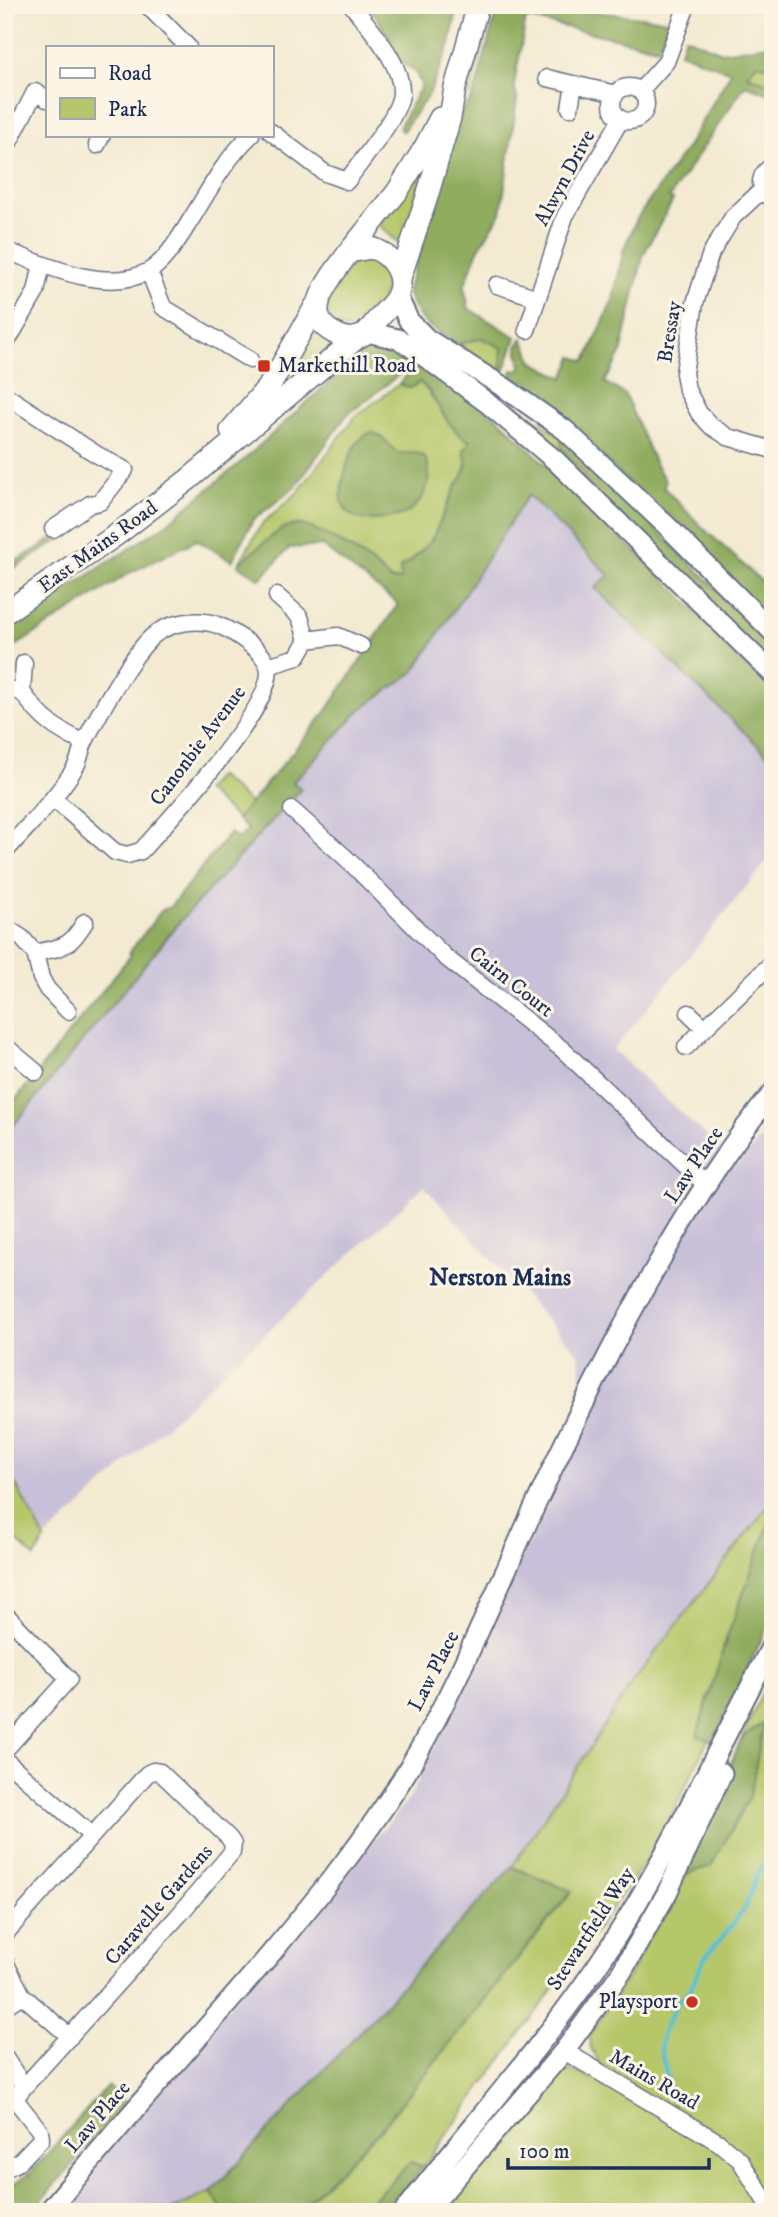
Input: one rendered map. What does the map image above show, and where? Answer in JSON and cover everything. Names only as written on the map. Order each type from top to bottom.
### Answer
[{"type":"main road","points":[[455,88],[425,147],[397,192],[349,252],[316,305],[318,319],[326,329],[342,337],[362,335],[398,287],[450,118],[455,88],[478,5]]},
{"type":"main road","points":[[349,252],[371,248],[382,251],[393,261],[398,287]]},
{"type":"main road","name":"East Mains Road","points":[[189,480],[272,382],[316,305]]},
{"type":"main road","name":"East Mains Road","points":[[5,613],[189,480],[362,335]]},
{"type":"street","points":[[147,5],[187,46]]},
{"type":"street","points":[[273,133],[326,173],[347,181],[397,108],[401,93],[399,77],[392,61],[352,5]]},
{"type":"street","points":[[547,78],[616,94],[627,87],[640,91],[666,62],[687,5]]},
{"type":"street","name":"Alwyn Drive","points":[[570,108],[574,84]]},
{"type":"street","name":"Alwyn Drive","points":[[616,94],[612,108],[621,119],[637,120],[646,106],[640,91]]},
{"type":"street","points":[[5,150],[35,92],[46,98]]},
{"type":"street","name":"Alwyn Drive","points":[[527,330],[565,216],[621,119]]},
{"type":"street","points":[[5,250],[79,276],[111,281],[149,271],[184,230],[222,166],[250,136]]},
{"type":"street","name":"Bressay","points":[[773,166],[766,169],[760,183],[767,194],[733,217],[711,253],[695,303],[684,373],[687,390],[699,413],[711,426],[728,438],[773,450]]},
{"type":"street","points":[[5,345],[36,292],[42,264]]},
{"type":"street","points":[[149,271],[163,307],[250,360]]},
{"type":"street","points":[[497,285],[538,299]]},
{"type":"street","points":[[398,287],[410,321],[427,339],[565,430],[668,527],[773,632]]},
{"type":"street","points":[[362,335],[398,339],[486,402],[556,461],[773,674]]},
{"type":"street","points":[[5,395],[125,470],[100,502],[90,504],[53,529]]},
{"type":"street","points":[[7,846],[54,799],[76,765],[100,713],[143,647],[164,628],[185,622],[204,621],[220,626],[260,653],[268,666],[297,657],[307,640],[300,617],[277,596]]},
{"type":"street","points":[[307,640],[338,636],[361,646]]},
{"type":"street","points":[[24,663],[22,692],[38,715],[84,743]]},
{"type":"street","name":"Canonbie Avenue","points":[[54,799],[115,852],[127,855],[141,851],[210,771],[257,708],[268,684],[268,666]]},
{"type":"street","points":[[5,689],[22,692]]},
{"type":"street","name":"Cairn Court","points":[[292,810],[346,858],[445,957],[571,1057],[706,1185]]},
{"type":"street","points":[[35,953],[67,946],[85,922]]},
{"type":"street","points":[[5,927],[22,938],[35,953],[41,978],[47,989],[68,1011]]},
{"type":"street","points":[[686,1046],[773,962]]},
{"type":"street","points":[[689,1013],[705,1028]]},
{"type":"street","points":[[5,1046],[36,1072]]},
{"type":"street","name":"Law Place","points":[[48,2212],[104,2142],[241,1989],[330,1884],[368,1832],[409,1768],[468,1656],[530,1517],[622,1327],[706,1185],[773,1093]]},
{"type":"street","points":[[5,1614],[69,1679],[5,1750]]},
{"type":"street","name":"Stewartfield Way","points":[[426,2212],[564,2051],[621,1973],[667,1893],[734,1744],[773,1645]]},
{"type":"street","name":"Stewartfield Way","points":[[404,2212],[558,2018],[609,1947],[666,1853],[773,1645]]},
{"type":"street","points":[[5,1760],[91,1835]]},
{"type":"street","name":"Caravelle Gardens","points":[[5,1934],[91,1835],[147,1774],[153,1771],[166,1777],[229,1838],[233,1847],[226,1861],[70,2037]]},
{"type":"street","points":[[5,1962],[22,1995],[70,2037],[16,2097],[40,2131],[41,2139],[19,2162],[5,2169]]},
{"type":"street","points":[[5,2006],[22,1995]]},
{"type":"street","name":"Mains Road","points":[[564,2051],[718,2142],[740,2160],[772,2212]]},
{"type":"street","points":[[5,2057],[24,2087]]},
{"type":"shaded area","points":[[528,495],[609,575],[596,588],[773,760],[773,854],[613,1050],[737,1165],[773,1125],[773,1500],[635,1679],[512,1867],[211,2192],[167,2212],[49,2212],[410,1798],[586,1420],[579,1354],[424,1186],[45,1539],[5,1465],[5,1136],[182,919],[301,790],[292,782],[360,710],[414,672]]},
{"type":"green space","points":[[368,5],[458,5],[450,44],[429,94],[402,132],[399,127],[422,85],[415,72],[399,60]]},
{"type":"green space","points":[[488,5],[493,5],[469,95],[461,99]]},
{"type":"green space","points":[[498,5],[556,5],[669,20],[658,48],[526,18],[514,85],[517,98],[501,213],[478,250],[464,287],[469,309],[516,337],[505,369],[501,368],[502,348],[482,338],[459,344],[441,334],[421,318],[407,292],[461,112],[472,99],[478,81]]},
{"type":"green space","points":[[685,37],[722,52],[768,45],[773,50],[773,67],[757,63],[747,75],[773,85],[773,95],[745,85],[669,198],[673,200],[643,255],[621,354],[605,382],[625,395],[654,462],[666,482],[663,487],[773,592],[773,624],[525,381],[510,380],[512,370],[519,371],[521,366],[517,347],[523,338],[533,362],[564,378],[573,357],[586,361],[613,300],[624,248],[638,217],[687,147],[731,72],[680,52]]},
{"type":"green space","points":[[757,63],[773,67],[773,85],[747,75]]},
{"type":"green space","points":[[425,164],[401,246],[378,224]]},
{"type":"green space","points":[[375,256],[390,277],[376,309],[365,323],[358,327],[333,327],[326,303],[332,287],[359,257]]},
{"type":"green space","points":[[312,323],[338,342],[306,367],[292,360]]},
{"type":"green space","points":[[482,338],[502,348],[501,368],[505,369],[503,375],[459,344]]},
{"type":"green space","points":[[421,341],[561,436],[561,448],[586,475],[583,479]]},
{"type":"green space","points":[[382,345],[395,348],[409,359],[401,373],[346,416],[295,487],[253,520],[232,561],[197,540],[131,572],[5,653],[5,630],[165,525],[246,458],[362,352]]},
{"type":"green space","points":[[413,361],[499,419],[773,688],[773,760],[595,588],[609,575],[528,495],[414,672],[360,710],[293,782],[301,789],[182,919],[5,1136],[5,1113],[131,955],[129,953],[162,910],[170,907],[230,833],[238,839],[248,830],[237,819],[326,712],[398,604],[322,546],[289,548],[260,579],[238,565],[277,532],[297,525],[318,531],[346,546],[390,580],[401,580],[400,567],[410,562],[430,542],[436,531],[463,476],[467,464],[464,451],[470,441],[463,438],[449,423],[429,391],[420,382],[411,388],[399,384],[408,374]]},
{"type":"green space","points":[[420,382],[449,423],[462,437],[470,441],[464,451],[467,464],[463,476],[430,542],[410,562],[400,567],[402,580],[390,580],[360,554],[299,524],[239,563],[262,524],[298,492],[355,417],[399,384],[411,388]]},
{"type":"green space","points":[[371,432],[383,438],[398,453],[416,453],[424,456],[427,463],[429,479],[424,494],[414,507],[404,514],[365,520],[349,513],[344,507],[342,488],[350,456],[360,440]]},
{"type":"green space","points":[[561,436],[773,644],[773,668],[583,479],[585,475],[561,448]]},
{"type":"green space","points":[[109,502],[90,521],[5,574],[5,567]]},
{"type":"green space","points":[[218,776],[250,803],[237,819],[205,790]]},
{"type":"green space","points":[[5,1465],[45,1539],[35,1558],[5,1530]]},
{"type":"green space","points":[[773,1500],[773,1513],[727,1637],[697,1735],[708,1740],[656,1848],[423,2167],[411,2162],[360,2212],[297,2212],[379,2131],[572,1892],[512,1867],[635,1679]]},
{"type":"green space","points":[[773,1513],[773,1615],[713,1742],[697,1736],[727,1637]]},
{"type":"green space","name":"Playsport","points":[[773,1669],[773,2212],[434,2212],[551,2077],[570,2070],[589,2079],[600,2065],[591,2049],[590,2037],[628,1978],[763,1723],[742,1738]]},
{"type":"green space","points":[[764,1722],[750,1797],[711,1866],[681,1876],[742,1738]]},
{"type":"green space","points":[[512,1867],[572,1891],[379,2131],[297,2212],[223,2212],[211,2192]]},
{"type":"green space","points":[[108,2086],[126,2103],[31,2212],[16,2212],[5,2197],[5,2178],[11,2186],[31,2172]]},
{"type":"green space","points":[[411,2162],[423,2167],[387,2212],[360,2212]]},
{"type":"green space","points":[[211,2192],[223,2212],[167,2212]]},
{"type":"waterway","points":[[670,2090],[660,2046],[664,2030],[679,2000],[690,1990],[704,1959],[745,1909],[757,1875],[773,1850]]},
{"type":"waterway","points":[[760,2150],[766,2144],[773,2117]]},
{"type":"place","name":"Markethill Road","points":[[264,366]]},
{"type":"place","name":"Playsport","points":[[692,2002]]},
{"type":"district","name":"Nerston Mains","points":[[500,1278]]}]
